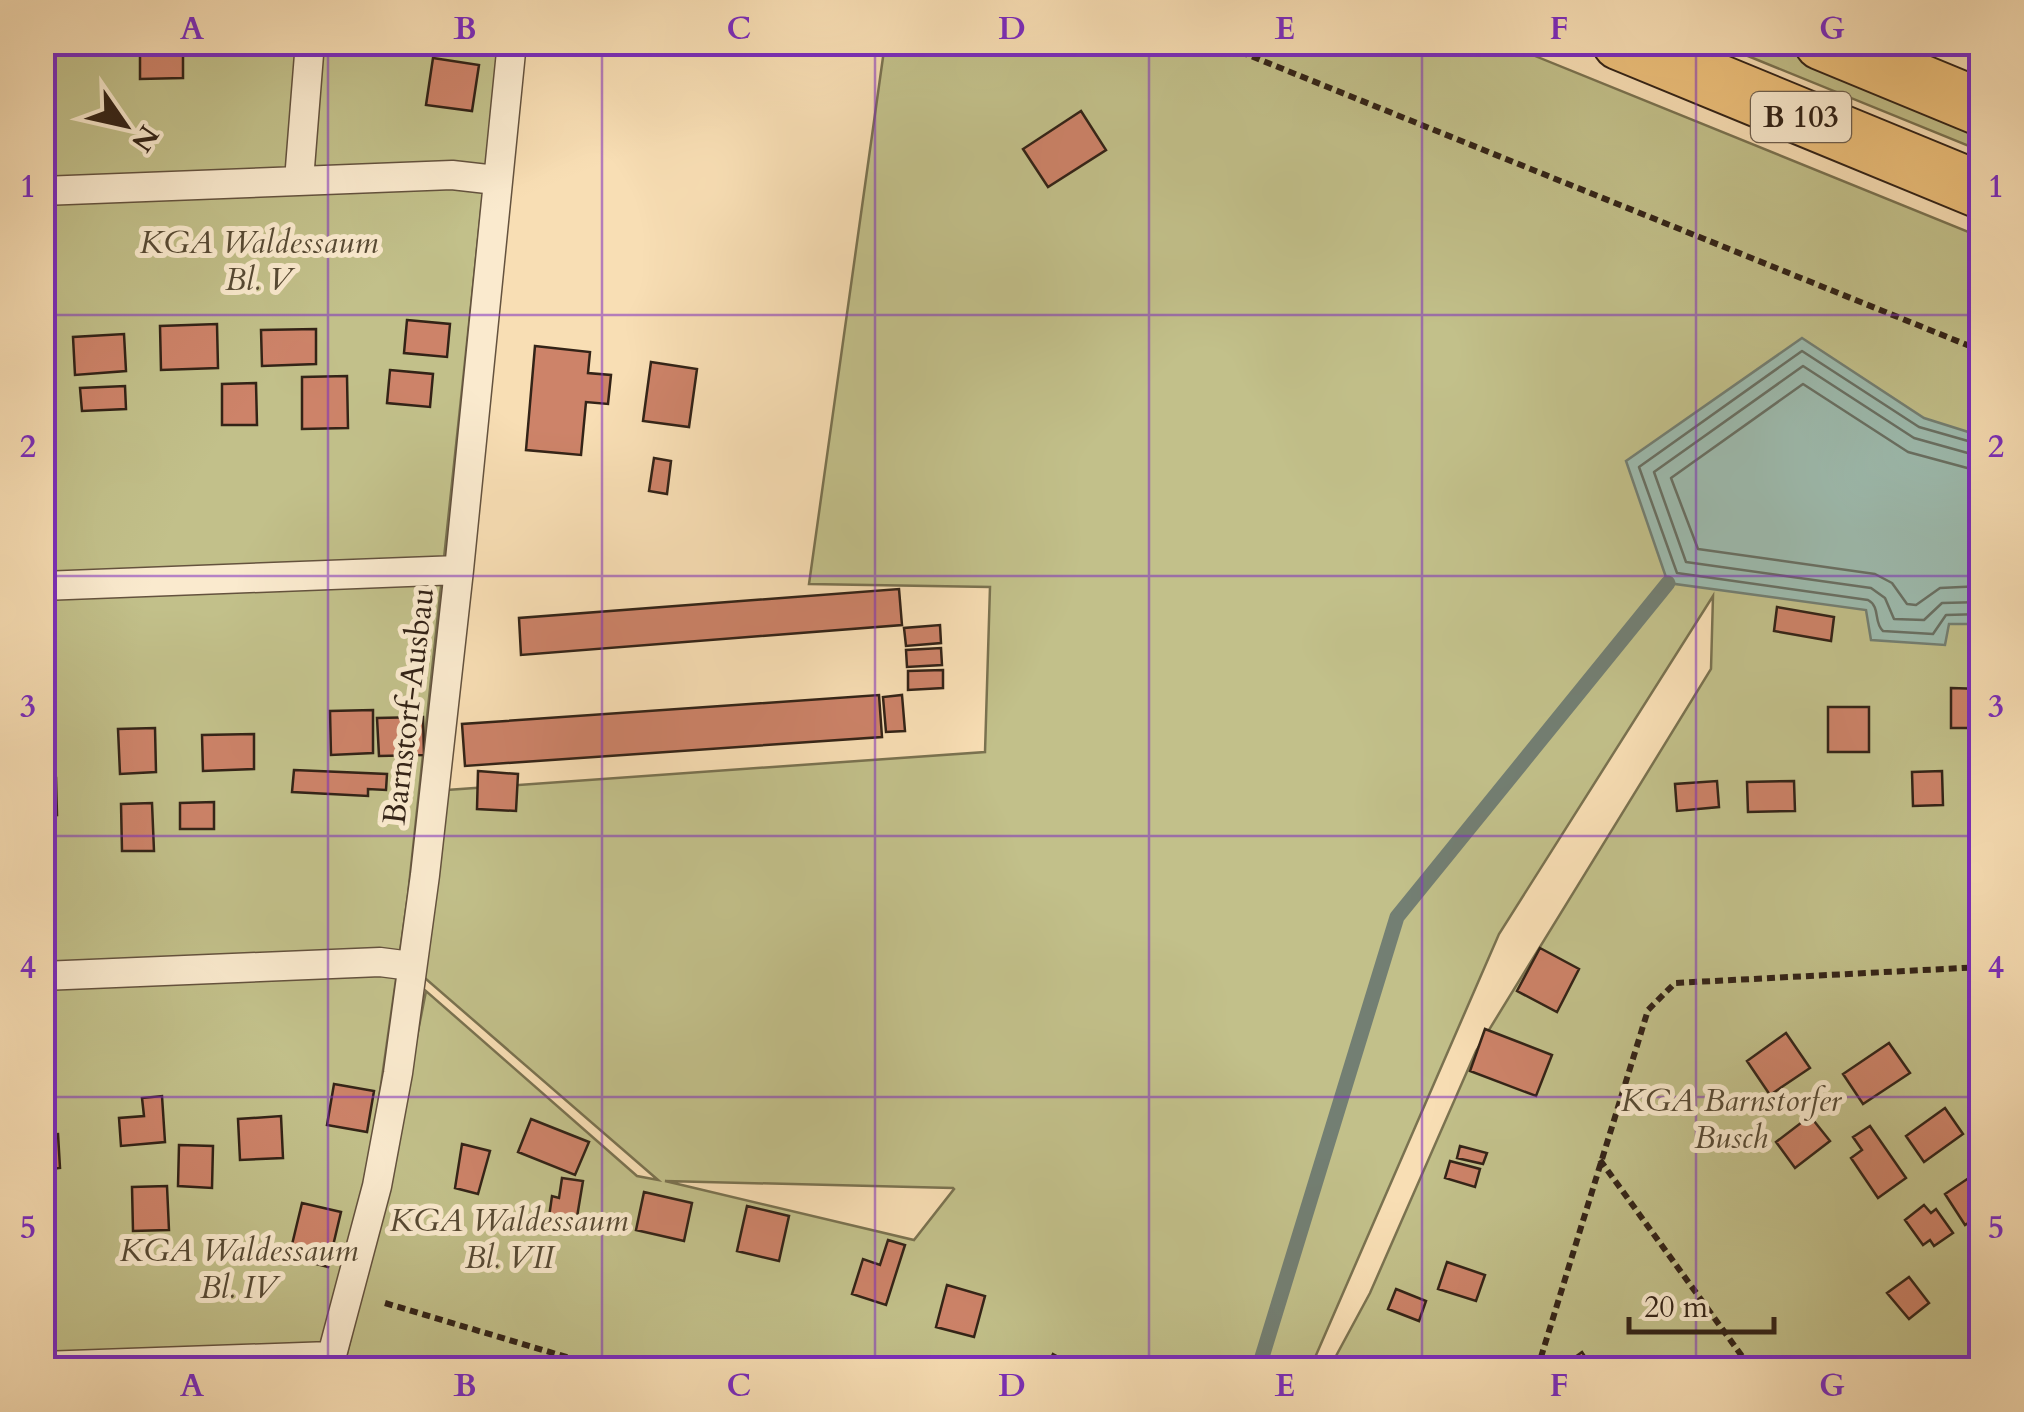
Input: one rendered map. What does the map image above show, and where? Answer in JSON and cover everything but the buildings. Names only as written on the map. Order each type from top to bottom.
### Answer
[{"type":"highway","name":"B 103","points":[[1620,42],[1982,191]]},
{"type":"highway","name":"B 103","points":[[1822,42],[1982,108]]},
{"type":"lane","points":[[299,180],[310,42]]},
{"type":"lane","name":"Barnstorf-Ausbau","points":[[330,1363],[377,1186],[398,1074],[460,570],[512,42]]},
{"type":"lane","points":[[42,192],[299,180],[452,176],[496,180]]},
{"type":"lane","points":[[42,586],[460,570]]},
{"type":"lane","points":[[42,976],[380,962],[411,966]]},
{"type":"lane","points":[[42,1366],[330,1363]]},
{"type":"path","points":[[1216,42],[1982,351]]},
{"type":"path","points":[[1537,1370],[1648,1010],[1675,982],[1982,967]]},
{"type":"path","points":[[1600,1160],[1752,1370]]},
{"type":"path","points":[[351,1290],[610,1370]]},
{"type":"green space","name":"KGA Waldessaum Bl. V","points":[[42,43],[499,43],[408,895],[370,1162],[320,1369],[43,1369]]},
{"type":"green space","points":[[885,43],[1503,43],[1981,237],[1981,1369],[1329,1369],[1370,1293],[1476,1051],[1711,669],[1713,596],[1499,934],[1310,1369],[343,1370],[388,1183],[426,991],[637,1176],[658,1180],[411,966],[433,791],[985,752],[990,587],[809,584]],"holes":[[[665,1181],[953,1188],[914,1240]]]},
{"type":"green space","points":[[1716,43],[1768,43],[1792,52],[1981,130],[1981,151]]},
{"type":"water","points":[[1802,338],[1924,418],[1981,436],[1981,624],[1949,624],[1945,645],[1871,640],[1866,610],[1668,583],[1626,461]]},
{"type":"waterway","points":[[1258,1370],[1397,917],[1668,583]]},
{"type":"park label","name":"KGA Barnstorfer Busch","points":[[1731,1118]]},
{"type":"park label","name":"KGA Waldessaum Bl. VII","points":[[509,1238]]},
{"type":"park label","name":"KGA Waldessaum Bl. IV","points":[[239,1268]]}]
